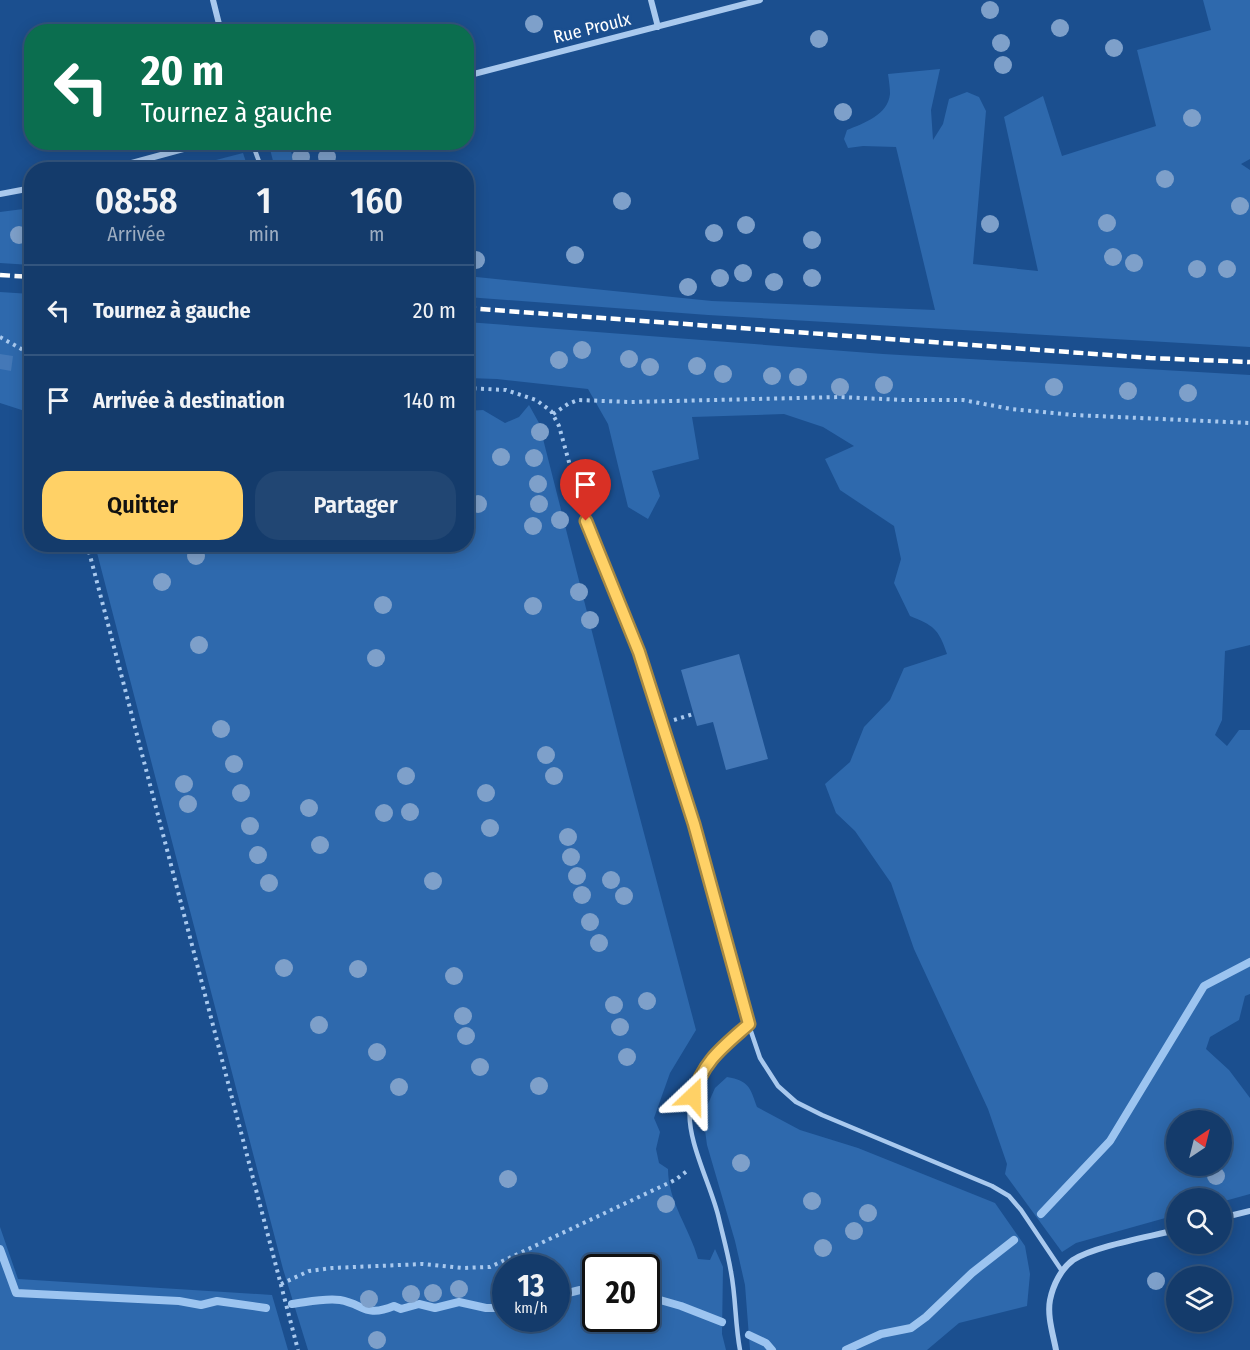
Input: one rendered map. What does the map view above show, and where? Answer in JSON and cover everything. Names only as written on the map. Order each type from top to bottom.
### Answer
[{"type":"street","points":[[213,0],[219,24]]},
{"type":"street","points":[[651,0],[658,27]]},
{"type":"street","name":"Rue Proulx","points":[[474,74],[760,0]]},
{"type":"street","points":[[135,162],[180,150]]},
{"type":"street","points":[[0,194],[24,190]]},
{"type":"street","points":[[1232,1215],[1250,1211]]},
{"type":"street","points":[[1056,1350],[1050,1326],[1050,1301],[1055,1283],[1062,1271],[1073,1260],[1093,1251],[1166,1233]]},
{"type":"lane","points":[[586,521],[639,652],[694,824],[760,1058],[778,1086],[796,1102],[992,1186],[1009,1196],[1062,1271]]},
{"type":"lane","points":[[740,1350],[731,1274],[719,1216],[691,1130],[690,1109],[696,1084],[711,1058],[749,1024]]},
{"type":"path","points":[[0,337],[24,350]]},
{"type":"path","points":[[474,388],[506,390],[536,400],[553,414],[560,426],[586,521]]},
{"type":"path","points":[[553,414],[578,400],[641,402],[840,397],[963,400],[1011,409],[1074,416],[1250,423]]},
{"type":"path","points":[[89,552],[298,1350]]},
{"type":"path","points":[[281,1284],[309,1271],[332,1268],[423,1264],[462,1268],[490,1267],[675,1180],[685,1172],[702,1165]]},
{"type":"shaded area","points":[[1203,0],[1250,0],[1250,159],[1241,164],[1250,170],[1250,347],[708,315],[474,298],[474,277],[712,301],[935,310],[896,147],[848,148],[844,139],[847,130],[874,117],[885,107],[890,94],[888,74],[940,69],[931,110],[933,140],[943,124],[949,99],[967,92],[979,97],[986,111],[973,264],[1038,271],[1004,117],[1043,96],[1062,156],[1156,126],[1137,50],[1211,30]]},
{"type":"shaded area","points":[[270,150],[291,150],[294,162],[273,162]]},
{"type":"shaded area","points":[[243,153],[246,162],[208,162]]},
{"type":"shaded area","points":[[24,209],[24,265],[0,263],[0,212]]},
{"type":"shaded area","points":[[0,292],[24,294],[24,411],[0,403]]},
{"type":"shaded area","points":[[474,323],[883,354],[1250,375],[1250,645],[1225,651],[1222,720],[1215,735],[1227,746],[1239,730],[1250,730],[1250,994],[1245,996],[1239,1020],[1210,1037],[1206,1049],[1229,1070],[1250,1098],[1250,1194],[1232,1199],[1232,1188],[1166,1188],[1166,1218],[1076,1243],[1062,1252],[1005,1174],[1007,1164],[988,1109],[914,949],[891,883],[855,831],[836,813],[825,784],[850,762],[864,727],[890,700],[904,668],[947,654],[938,633],[924,622],[910,616],[894,583],[901,559],[894,526],[840,490],[825,459],[854,446],[823,427],[784,414],[692,417],[699,459],[652,471],[660,496],[648,519],[628,507],[608,424],[588,389],[474,378]]},
{"type":"shaded area","points":[[529,405],[539,423],[696,1030],[670,1073],[654,1118],[660,1132],[656,1149],[659,1163],[668,1169],[675,1204],[698,1259],[710,1260],[715,1249],[723,1267],[722,1334],[726,1350],[308,1350],[283,1269],[97,552],[474,552],[474,411],[483,410],[505,423],[519,417]]},
{"type":"shaded area","points":[[727,1077],[748,1086],[757,1107],[800,1130],[858,1148],[995,1203],[1025,1246],[1030,1274],[1027,1306],[959,1323],[927,1350],[750,1350],[745,1285],[735,1241],[707,1145],[703,1115],[715,1088]]},
{"type":"shaded area","points":[[0,1227],[18,1279],[272,1295],[288,1350],[0,1350]]},
{"type":"building","points":[[0,354],[13,356],[11,371],[0,369]]},
{"type":"building","points":[[739,654],[768,759],[726,770],[713,722],[697,726],[681,670]]},
{"type":"waterway","points":[[1041,1214],[1110,1141],[1204,986],[1250,962]]},
{"type":"waterway","points":[[846,1350],[881,1334],[911,1328],[926,1317],[972,1273],[1014,1240]]},
{"type":"waterway","points":[[0,1249],[16,1293],[179,1301],[201,1305],[217,1301],[266,1308]]},
{"type":"waterway","points":[[570,1292],[582,1290]]},
{"type":"waterway","points":[[292,1304],[340,1300],[377,1311],[394,1306],[401,1309],[419,1304],[435,1308],[459,1302],[492,1308]]},
{"type":"waterway","points":[[660,1300],[722,1322]]},
{"type":"waterway","points":[[749,1335],[766,1343],[772,1350]]},
{"type":"railway","points":[[0,275],[24,276]]},
{"type":"railway","points":[[474,309],[1150,358],[1250,362]]},
{"type":"route","points":[[586,521],[639,652],[694,824],[749,1024],[711,1058],[696,1084],[693,1096]]}]
